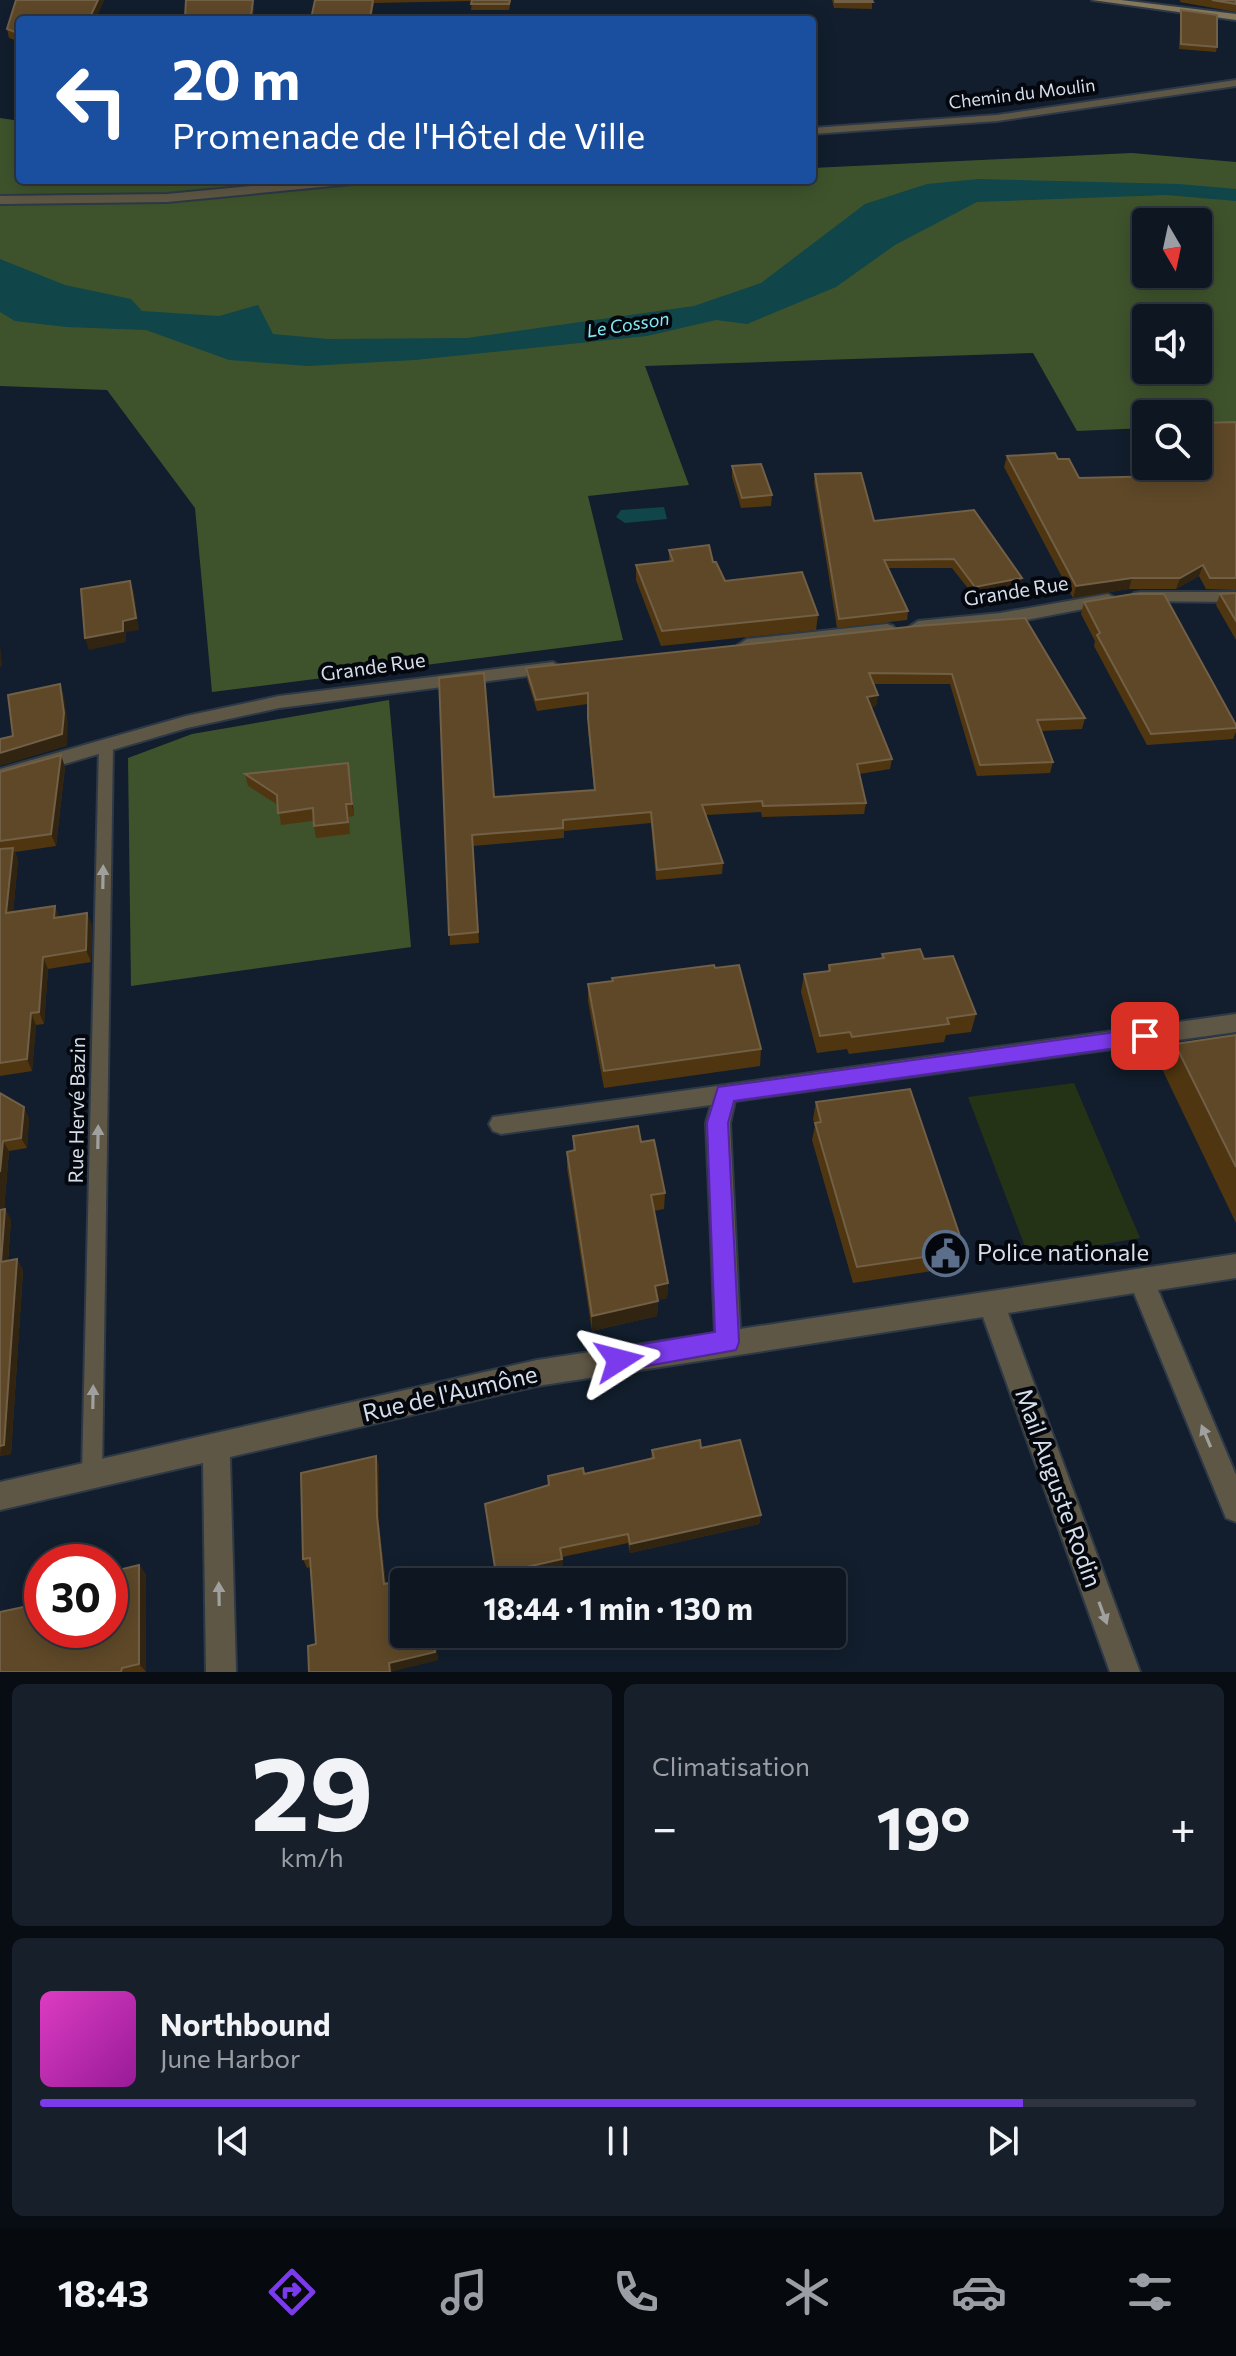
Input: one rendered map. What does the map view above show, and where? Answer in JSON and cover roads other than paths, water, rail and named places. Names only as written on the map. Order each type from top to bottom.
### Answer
[{"type":"main road","points":[[1097,0],[1236,17]]},
{"type":"street","name":"Chemin du Moulin","points":[[816,131],[997,118],[1236,83]]},
{"type":"street","points":[[0,200],[167,198],[312,184]]},
{"type":"street","name":"Grande Rue","points":[[731,647],[1000,619],[1129,597],[1236,597]]},
{"type":"street","name":"Grande Rue","points":[[0,776],[186,722],[279,702],[568,666]]},
{"type":"street","points":[[501,1124],[1236,1023]]},
{"type":"street","points":[[726,1093],[718,1123],[728,1342]]},
{"type":"street","name":"Rue de l'Aumône","points":[[0,1496],[537,1373],[1236,1266]]},
{"type":"street","points":[[1141,1280],[1236,1508]]},
{"type":"street","name":"Mail Auguste Rodin","points":[[991,1303],[1125,1672]]},
{"type":"street","points":[[216,1447],[221,1672]]},
{"type":"lane","name":"Rue Hervé Bazin","points":[[92,1475],[106,745]]},
{"type":"water","name":"Le Cosson","points":[[979,179],[1179,184],[1236,189],[1236,201],[1166,195],[977,202],[895,245],[836,287],[747,324],[716,320],[647,336],[415,360],[308,366],[229,360],[146,330],[66,327],[15,321],[0,312],[0,259],[65,285],[131,299],[142,311],[219,316],[258,305],[273,334],[328,339],[467,338],[694,306],[761,283],[865,204],[927,184]]},
{"type":"water","points":[[664,507],[667,519],[625,523],[616,517],[621,510]]},
{"type":"place","name":"Police nationale","points":[[946,1253]]}]
